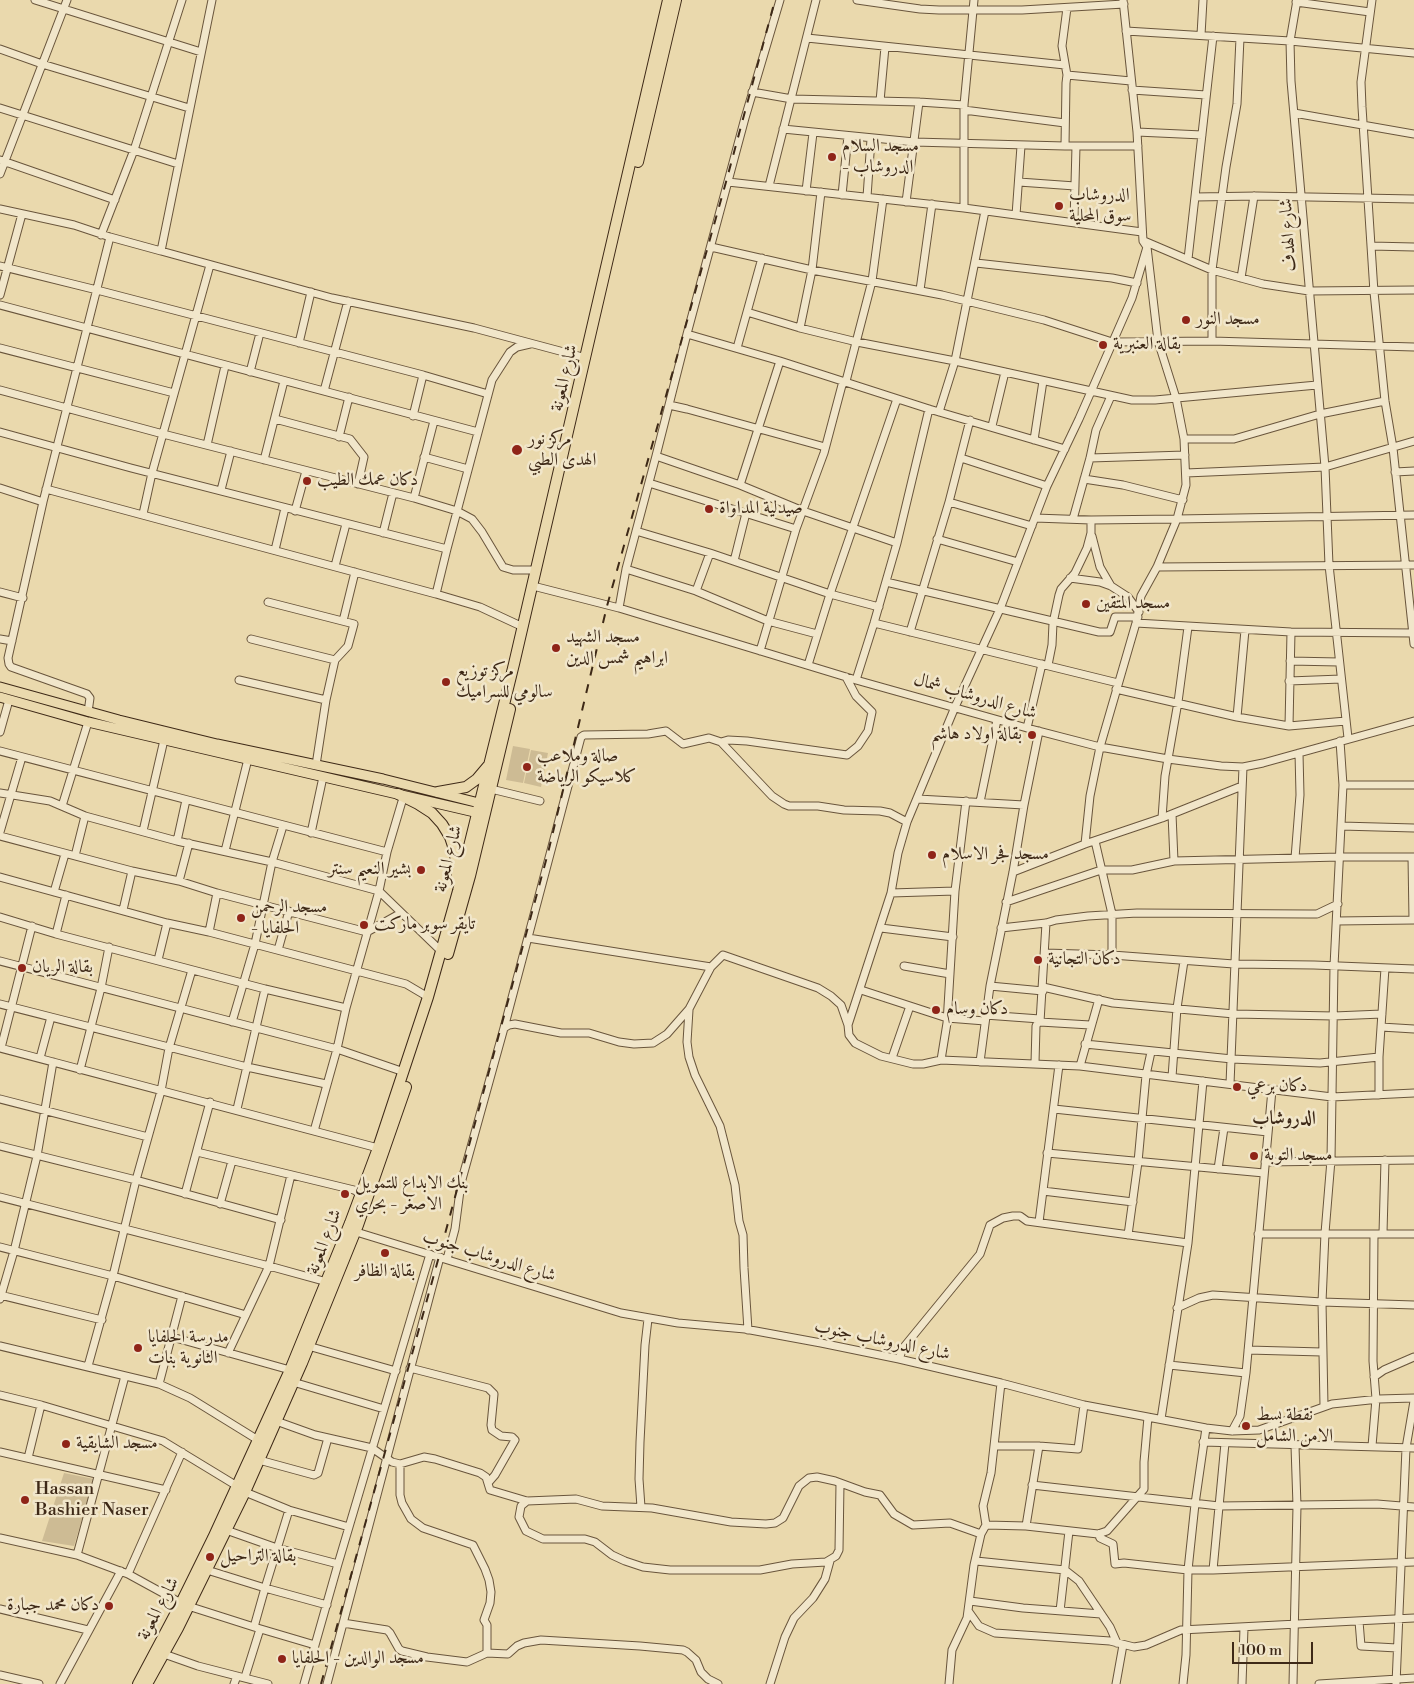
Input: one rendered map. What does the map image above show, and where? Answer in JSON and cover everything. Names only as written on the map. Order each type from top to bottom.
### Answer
[{"type":"highway","name":"شارع المعونة","points":[[147,1684],[164,1654],[185,1605],[241,1489],[259,1460],[293,1382],[351,1231],[387,1144],[435,997],[470,876],[490,764],[523,627],[536,586],[536,570],[668,0]]},
{"type":"highway","name":"شارع المعونة","points":[[138,1684],[207,1570],[226,1530],[258,1440],[351,1231],[361,1194],[428,997],[482,809],[491,789],[536,586],[676,0]]},
{"type":"highway","points":[[438,792],[466,787],[490,764]]},
{"type":"highway","points":[[399,795],[432,813],[450,837],[454,852],[458,891]]},
{"type":"main road","points":[[0,687],[164,740],[399,795],[482,809]]},
{"type":"main road","points":[[4,699],[396,782],[438,792],[482,809]]},
{"type":"main road","points":[[396,782],[399,795]]},
{"type":"street","points":[[35,0],[201,52]]},
{"type":"street","points":[[0,174],[2,161],[23,114],[67,0]]},
{"type":"street","points":[[101,234],[134,150],[182,0]]},
{"type":"street","points":[[162,251],[212,0]]},
{"type":"street","points":[[619,608],[626,569],[687,334],[752,92],[780,0]]},
{"type":"street","points":[[769,186],[816,0]]},
{"type":"street","points":[[857,0],[920,10],[1022,10],[1067,8],[1124,2],[1137,132],[1142,232],[1158,341],[1176,398],[1184,439],[1186,473],[1183,500],[1177,519],[1157,567],[1142,593],[1138,617],[1100,747],[1088,812],[1085,844]]},
{"type":"street","points":[[964,208],[964,108],[974,0]]},
{"type":"street","points":[[1022,0],[1022,10]]},
{"type":"street","points":[[1201,35],[1203,0]]},
{"type":"street","points":[[1372,0],[1361,82],[1363,126],[1374,292],[1384,401],[1393,448],[1414,644]]},
{"type":"street","points":[[1297,1],[1370,12]]},
{"type":"street","name":"شارع الهدف","points":[[1297,1],[1290,41],[1294,113],[1325,467],[1329,565],[1346,721],[1334,966],[1331,1160],[1324,1233],[1322,1302],[1324,1406]]},
{"type":"street","points":[[1065,146],[1067,76],[1062,41],[1067,8]]},
{"type":"street","points":[[1126,31],[1290,41],[1414,53]]},
{"type":"street","points":[[1188,259],[1213,36]]},
{"type":"street","points":[[807,38],[1065,65]]},
{"type":"street","points":[[1212,341],[1212,270],[1237,104],[1240,38]]},
{"type":"street","points":[[880,101],[885,47]]},
{"type":"street","points":[[0,49],[42,64],[189,108]]},
{"type":"street","points":[[1067,76],[1131,81]]},
{"type":"street","points":[[1132,90],[1206,95]]},
{"type":"street","points":[[752,92],[792,99],[919,102],[1065,123]]},
{"type":"street","points":[[906,202],[919,102]]},
{"type":"street","points":[[0,108],[178,164]]},
{"type":"street","points":[[1294,113],[1414,134]]},
{"type":"street","points":[[783,129],[871,139],[964,145],[1138,146]]},
{"type":"street","points":[[1137,132],[1202,134]]},
{"type":"street","points":[[806,190],[813,133]]},
{"type":"street","points":[[842,194],[848,136]]},
{"type":"street","points":[[867,197],[871,139]]},
{"type":"street","points":[[1016,214],[1021,146]]},
{"type":"street","points":[[1074,222],[1076,146]]},
{"type":"street","points":[[2,161],[115,200]]},
{"type":"street","points":[[728,182],[1016,214],[1142,232]]},
{"type":"street","points":[[1019,182],[1075,186]]},
{"type":"street","points":[[800,328],[812,270],[821,192]]},
{"type":"street","points":[[1240,278],[1254,196]]},
{"type":"street","points":[[1195,198],[1254,196],[1414,199]]},
{"type":"street","points":[[760,651],[796,529],[825,446],[842,385],[846,381],[872,281],[883,199]]},
{"type":"street","points":[[920,290],[932,204]]},
{"type":"street","points":[[0,209],[74,225],[110,238],[311,292],[474,328],[586,358]]},
{"type":"street","points":[[939,412],[955,362],[985,211]]},
{"type":"street","points":[[0,295],[4,267],[22,214]]},
{"type":"street","points":[[62,806],[74,771],[88,717],[90,698],[86,694],[11,667],[8,658],[46,489],[110,238]]},
{"type":"street","points":[[1145,244],[1188,259],[1212,270],[1240,278],[1309,291],[1374,292],[1414,290]]},
{"type":"street","points":[[848,1026],[881,928],[891,893],[898,852],[907,822],[955,707],[1000,609],[1047,486],[1137,283],[1145,244]]},
{"type":"street","points":[[1371,246],[1414,248]]},
{"type":"street","points":[[711,247],[812,270],[920,290],[967,301],[1038,318],[1112,342],[1212,341],[1414,347]]},
{"type":"street","points":[[737,348],[762,258]]},
{"type":"street","points":[[976,263],[1112,278],[1137,283]]},
{"type":"street","points":[[143,514],[152,473],[210,265]]},
{"type":"street","points":[[4,267],[488,394]]},
{"type":"street","points":[[299,343],[311,292]]},
{"type":"street","points":[[324,391],[336,353],[348,301]]},
{"type":"street","points":[[0,305],[478,432]]},
{"type":"street","points":[[747,312],[856,342],[1132,400],[1176,398],[1317,384]]},
{"type":"street","points":[[250,372],[260,333]]},
{"type":"street","points":[[687,334],[1065,449]]},
{"type":"street","points":[[436,594],[488,394],[494,378],[508,354],[517,347],[530,344]]},
{"type":"street","points":[[0,348],[174,393]]},
{"type":"street","points":[[740,485],[780,361]]},
{"type":"street","points":[[207,445],[225,366]]},
{"type":"street","points":[[992,426],[1005,372]]},
{"type":"street","points":[[413,416],[423,376]]},
{"type":"street","points":[[264,460],[284,381]]},
{"type":"street","points":[[1034,440],[1043,382]]},
{"type":"street","points":[[0,390],[457,510],[472,519],[503,567],[513,570],[536,570]]},
{"type":"street","points":[[1074,518],[1097,427],[1111,396]]},
{"type":"street","points":[[340,437],[349,397]]},
{"type":"street","points":[[808,665],[830,594],[897,399]]},
{"type":"street","points":[[1184,439],[1234,439],[1320,414],[1384,401]]},
{"type":"street","points":[[669,406],[825,446]]},
{"type":"street","points":[[856,680],[897,543],[929,409]]},
{"type":"street","points":[[275,419],[350,439],[364,457],[358,484]]},
{"type":"street","points":[[910,632],[936,539],[949,502],[970,420]]},
{"type":"street","points":[[414,498],[434,421]]},
{"type":"street","points":[[0,432],[295,511],[447,549]]},
{"type":"street","points":[[1186,473],[1325,467],[1414,441]]},
{"type":"street","points":[[221,490],[231,451]]},
{"type":"street","points":[[1090,458],[1185,455]]},
{"type":"street","points":[[656,456],[740,485],[803,511],[897,543]]},
{"type":"street","points":[[424,457],[468,470]]},
{"type":"street","points":[[961,458],[1047,486]]},
{"type":"street","points":[[295,511],[306,471]]},
{"type":"street","points":[[1395,472],[1414,471]]},
{"type":"street","points":[[1084,479],[1124,485],[1183,500]]},
{"type":"street","points":[[649,483],[796,529]]},
{"type":"street","points":[[0,488],[43,502]]},
{"type":"street","points":[[46,489],[436,594],[480,607],[523,627]]},
{"type":"street","points":[[383,533],[393,493]]},
{"type":"street","points":[[949,502],[1032,526]]},
{"type":"street","points":[[275,550],[285,508]]},
{"type":"street","points":[[734,561],[746,513]]},
{"type":"street","points":[[1035,518],[1091,520],[1414,515]]},
{"type":"street","points":[[1027,728],[1052,645],[1053,623],[1059,595],[1061,589],[1082,561],[1090,542],[1091,520]]},
{"type":"street","points":[[335,566],[346,524]]},
{"type":"street","points":[[636,531],[710,553],[782,579],[878,607]]},
{"type":"street","points":[[1091,533],[1100,567],[1111,586]]},
{"type":"street","points":[[936,539],[1018,562]]},
{"type":"street","points":[[696,591],[710,553]]},
{"type":"street","points":[[1157,567],[1414,565]]},
{"type":"street","points":[[626,569],[696,591],[768,621],[817,634]]},
{"type":"street","points":[[343,621],[356,572]]},
{"type":"street","points":[[1070,578],[1100,582],[1111,586],[1128,597],[1138,617]]},
{"type":"street","points":[[886,582],[1053,623],[1105,633],[1110,632],[1115,617],[1138,617],[1188,627],[1336,634],[1413,633]]},
{"type":"street","name":"شارع الدروشاب شمال","points":[[536,586],[619,608],[856,680],[997,720],[1100,747],[1168,759],[1221,766],[1243,766],[1263,763],[1414,721]]},
{"type":"street","points":[[0,592],[23,598]]},
{"type":"street","points":[[268,602],[354,624],[348,646],[335,660],[326,700],[316,765]]},
{"type":"street","points":[[874,623],[1045,664],[1117,686],[1237,717],[1289,726],[1346,721]]},
{"type":"street","points":[[1162,818],[1165,776],[1178,702],[1188,627]]},
{"type":"street","points":[[1237,717],[1245,630]]},
{"type":"street","points":[[1289,726],[1291,632]]},
{"type":"street","points":[[0,638],[12,642]]},
{"type":"street","points":[[252,638],[335,660]]},
{"type":"street","points":[[1290,661],[1339,662]]},
{"type":"street","points":[[721,742],[728,740],[747,741],[847,755],[858,746],[868,731],[872,712],[856,696],[846,677]]},
{"type":"street","points":[[1289,681],[1341,679]]},
{"type":"street","points":[[239,680],[326,700]]},
{"type":"street","points":[[0,732],[4,699]]},
{"type":"street","points":[[980,802],[997,720]]},
{"type":"street","points":[[980,1062],[990,986],[1040,731]]},
{"type":"street","points":[[327,1684],[410,1368],[444,1258],[452,1242],[462,1183],[581,737],[584,735],[666,732],[683,744],[702,738],[709,738],[721,742],[772,796],[784,804],[789,806],[818,806],[844,810],[880,811],[890,813],[907,822]]},
{"type":"street","points":[[143,831],[164,740]]},
{"type":"street","points":[[0,751],[387,852]]},
{"type":"street","points":[[1295,858],[1300,795],[1299,753]]},
{"type":"street","points":[[0,832],[22,757]]},
{"type":"street","points":[[225,850],[233,812],[248,759]]},
{"type":"street","points":[[1230,1084],[1243,766]]},
{"type":"street","points":[[311,833],[323,777]]},
{"type":"street","points":[[1343,785],[1414,785]]},
{"type":"street","points":[[1013,872],[1085,844],[1162,818],[1242,786]]},
{"type":"street","points":[[491,789],[540,801]]},
{"type":"street","points":[[0,793],[10,796],[38,798],[85,816],[189,843],[225,850],[379,891],[442,952]]},
{"type":"street","points":[[314,1131],[379,891],[399,795]]},
{"type":"street","points":[[918,799],[1024,805]]},
{"type":"street","points":[[177,840],[186,800]]},
{"type":"street","points":[[941,1060],[947,1018],[954,937],[955,891],[966,801]]},
{"type":"street","points":[[1172,814],[1174,861]]},
{"type":"street","points":[[75,856],[85,816]]},
{"type":"street","points":[[232,1022],[254,944],[272,862],[284,826]]},
{"type":"street","points":[[1341,826],[1414,828]]},
{"type":"street","points":[[0,836],[132,871],[179,881],[217,893],[367,932],[401,913]]},
{"type":"street","points":[[1095,841],[1112,914],[1112,955]]},
{"type":"street","points":[[179,881],[189,843]]},
{"type":"street","points":[[54,892],[65,854]]},
{"type":"street","points":[[1006,902],[1102,870],[1132,870],[1174,861],[1413,857],[1414,920],[1337,921]]},
{"type":"street","points":[[123,910],[132,871]]},
{"type":"street","points":[[0,877],[167,923],[209,932],[406,984],[428,997]]},
{"type":"street","points":[[891,893],[955,891]]},
{"type":"street","points":[[209,932],[217,893]]},
{"type":"street","points":[[56,934],[66,894]]},
{"type":"street","points":[[1001,928],[1112,914],[1317,914],[1338,904]]},
{"type":"street","points":[[278,950],[289,912]]},
{"type":"street","points":[[0,917],[192,970],[346,1008]]},
{"type":"street","points":[[158,960],[167,923]]},
{"type":"street","points":[[1035,1063],[1036,1026],[1040,1020],[1043,989],[1046,923]]},
{"type":"street","points":[[32,926],[0,1048],[161,1091],[237,1109],[378,1148]]},
{"type":"street","points":[[881,928],[954,937]]},
{"type":"street","points":[[528,938],[711,967]]},
{"type":"street","points":[[80,1070],[101,988],[109,947]]},
{"type":"street","points":[[1045,953],[1112,955],[1234,964],[1414,969]]},
{"type":"street","points":[[504,1028],[514,1024],[561,1033],[589,1033],[619,1042],[650,1044],[667,1034],[689,1009],[711,967],[724,955],[818,988],[832,996],[841,1005],[849,1035],[855,1043],[881,1056],[913,1064],[924,1064],[941,1060],[1080,1066],[1332,1097],[1414,1093]]},
{"type":"street","points":[[0,961],[337,1049],[404,1072]]},
{"type":"street","points":[[1172,1077],[1176,1008],[1184,961]]},
{"type":"street","points":[[904,966],[950,974]]},
{"type":"street","points":[[1379,1095],[1379,1057],[1385,968]]},
{"type":"street","points":[[88,1366],[102,1320],[136,1180],[161,1091],[180,1008],[192,970]]},
{"type":"street","points":[[990,986],[1043,989],[1113,1003],[1234,1014],[1334,1016],[1382,1014]]},
{"type":"street","points":[[237,1109],[265,989]]},
{"type":"street","points":[[861,990],[947,1018],[1040,1020],[1090,1025]]},
{"type":"street","points":[[1080,1066],[1090,1025],[1099,999]]},
{"type":"street","points":[[0,1004],[247,1068],[326,1084]]},
{"type":"street","points":[[892,1058],[910,1006]]},
{"type":"street","points":[[689,1009],[687,1042],[689,1058],[694,1075],[720,1126],[735,1185],[739,1222],[743,1235],[748,1330]]},
{"type":"street","points":[[40,1058],[51,1017]]},
{"type":"street","points":[[1381,1028],[1414,1029]]},
{"type":"street","points":[[1086,1044],[1232,1059],[1333,1062],[1379,1057]]},
{"type":"street","points":[[1128,1235],[1138,1162],[1146,1075],[1151,1052]]},
{"type":"street","points":[[53,1062],[37,1156],[14,1251],[0,1296],[102,1320]]},
{"type":"street","points":[[1039,1222],[1059,1065]]},
{"type":"street","points":[[1161,1419],[1188,1243],[1203,1080]]},
{"type":"street","points":[[1232,1431],[1240,1416],[1246,1373],[1272,1090]]},
{"type":"street","points":[[0,1099],[148,1137]]},
{"type":"street","points":[[185,1194],[210,1102]]},
{"type":"street","points":[[1054,1110],[1268,1132]]},
{"type":"street","points":[[1218,1169],[1224,1128]]},
{"type":"street","points":[[0,1146],[136,1180],[281,1220]]},
{"type":"street","points":[[197,1152],[354,1190],[361,1194]]},
{"type":"street","points":[[1048,1153],[1264,1173]]},
{"type":"street","points":[[1383,1233],[1385,1160]]},
{"type":"street","points":[[1265,1162],[1414,1160]]},
{"type":"street","points":[[220,1204],[232,1161]]},
{"type":"street","points":[[228,1353],[269,1266],[292,1175]]},
{"type":"street","points":[[1043,1191],[1133,1202]]},
{"type":"street","points":[[0,1197],[327,1282]]},
{"type":"street","points":[[900,1359],[903,1348],[980,1254],[990,1225],[1003,1218],[1020,1216],[1027,1221],[1188,1243]]},
{"type":"street","name":"شارع الدروشاب جنوب","points":[[351,1231],[596,1306],[648,1319],[748,1330],[900,1359],[1084,1405],[1206,1428],[1232,1431],[1259,1430],[1339,1402],[1376,1399],[1414,1399]]},
{"type":"street","points":[[1258,1234],[1414,1234]]},
{"type":"street","points":[[1372,1446],[1376,1399],[1372,1303],[1374,1234]]},
{"type":"street","points":[[0,1247],[113,1276],[246,1315]]},
{"type":"street","points":[[304,1684],[430,1254]]},
{"type":"street","points":[[1177,1308],[1199,1298],[1213,1295],[1322,1302],[1414,1305]]},
{"type":"street","points":[[159,1384],[182,1296]]},
{"type":"street","points":[[641,1507],[639,1478],[640,1442],[648,1319]]},
{"type":"street","points":[[172,1337],[290,1370]]},
{"type":"street","points":[[0,1346],[159,1384],[190,1398],[258,1440]]},
{"type":"street","points":[[308,1346],[396,1371]]},
{"type":"street","points":[[1248,1350],[1322,1352]]},
{"type":"street","points":[[1374,1377],[1384,1370],[1414,1357]]},
{"type":"street","points":[[1169,1365],[1246,1373]]},
{"type":"street","points":[[410,1368],[488,1388],[494,1394],[492,1430],[500,1436],[515,1438],[515,1440],[495,1475],[488,1483]]},
{"type":"street","points":[[77,1555],[125,1376]]},
{"type":"street","points":[[293,1382],[384,1409]]},
{"type":"street","points":[[949,1684],[952,1650],[969,1612],[974,1565],[981,1534],[986,1525],[983,1506],[991,1473],[1001,1383]]},
{"type":"street","points":[[0,1395],[112,1425],[162,1441],[241,1489],[289,1510],[349,1527]]},
{"type":"street","points":[[1396,1682],[1402,1506],[1406,1448],[1414,1399]]},
{"type":"street","points":[[28,1458],[41,1405]]},
{"type":"street","points":[[994,1446],[1039,1446],[1078,1450],[1084,1405]]},
{"type":"street","points":[[986,1525],[1026,1526],[1098,1534],[1107,1531],[1144,1488],[1148,1417]]},
{"type":"street","points":[[276,1421],[328,1438],[372,1448],[392,1462],[400,1464],[424,1457],[480,1473],[486,1477],[488,1487],[494,1492],[527,1500],[576,1498],[602,1506],[657,1508],[732,1522],[752,1524],[774,1523],[782,1518],[799,1486],[804,1481],[817,1477],[880,1495],[894,1514],[913,1525],[950,1523],[981,1534]]},
{"type":"street","points":[[1183,1684],[1186,1655],[1188,1570],[1194,1504],[1206,1428]]},
{"type":"street","points":[[259,1460],[314,1475],[318,1473],[328,1438]]},
{"type":"street","points":[[1203,1442],[1414,1448]]},
{"type":"street","points":[[1213,1570],[1225,1443]]},
{"type":"street","points":[[1026,1526],[1039,1446]]},
{"type":"street","points":[[1294,1684],[1297,1506],[1295,1446]]},
{"type":"street","points":[[0,1452],[166,1490]]},
{"type":"street","points":[[60,1684],[88,1630],[125,1573],[166,1490],[182,1452]]},
{"type":"street","points":[[400,1464],[400,1495],[402,1503],[411,1519],[423,1528],[473,1546],[485,1569],[489,1580],[490,1592],[490,1603],[484,1620],[487,1624],[487,1653]]},
{"type":"street","points":[[770,1684],[794,1618],[813,1598],[825,1579],[830,1561],[836,1556],[838,1550],[840,1483]]},
{"type":"street","points":[[1032,1484],[1219,1506],[1377,1504],[1414,1507]]},
{"type":"street","points":[[527,1500],[521,1506],[519,1517],[526,1531],[544,1539],[585,1539],[595,1542],[618,1558],[643,1567],[670,1570],[760,1570],[792,1564],[830,1561]]},
{"type":"street","points":[[245,1678],[265,1588],[289,1510]]},
{"type":"street","points":[[226,1530],[277,1548],[338,1564]]},
{"type":"street","points":[[1060,1611],[1069,1531]]},
{"type":"street","points":[[1098,1534],[1100,1538],[1114,1544],[1115,1564],[1124,1563],[1188,1570],[1213,1570],[1414,1562]]},
{"type":"street","points":[[0,1538],[77,1555],[125,1573],[185,1605],[315,1644]]},
{"type":"street","points":[[976,1561],[1065,1570],[1079,1581],[1120,1644],[1116,1684]]},
{"type":"street","points":[[207,1570],[327,1605]]},
{"type":"street","points":[[970,1601],[1101,1614]]},
{"type":"street","points":[[0,1609],[88,1630]]},
{"type":"street","points":[[969,1612],[979,1626],[996,1633],[1103,1641],[1138,1647],[1178,1631],[1186,1630],[1414,1618]]},
{"type":"street","points":[[1359,1621],[1361,1646],[1397,1648]]},
{"type":"street","points":[[343,1624],[387,1630],[399,1649],[427,1658],[468,1662],[487,1653],[508,1654],[517,1646],[541,1640],[683,1650],[696,1660],[701,1672],[708,1679],[718,1684]]},
{"type":"street","points":[[1242,1684],[1244,1628]]},
{"type":"street","points":[[164,1654],[198,1666],[268,1684]]},
{"type":"street","points":[[0,1675],[19,1682],[39,1684]]},
{"type":"street","points":[[234,1684],[236,1676]]},
{"type":"street","points":[[1319,1684],[1396,1682],[1414,1678]]},
{"type":"shaded area","points":[[513,746],[530,749],[523,783],[506,780]]},
{"type":"shaded area","points":[[531,750],[548,753],[541,787],[524,783]]},
{"type":"shaded area","points":[[64,1473],[94,1479],[74,1546],[42,1541]]},
{"type":"railway","points":[[321,1684],[548,853],[607,606],[775,0]]},
{"type":"place","name":"مسجد السلام - الدروشاب","points":[[832,157]]},
{"type":"place","name":"الدروشاب سوق المحلية","points":[[1059,206]]},
{"type":"place","name":"مسجد النور","points":[[1186,320]]},
{"type":"place","name":"بقالة العنبرية","points":[[1103,345]]},
{"type":"place","name":"مركز نور الهدى الطبي","points":[[517,450]]},
{"type":"place","name":"دكان عمك الطيب","points":[[307,481]]},
{"type":"place","name":"صيدلية المداواة","points":[[709,509]]},
{"type":"place","name":"مسجد المتقين","points":[[1086,604]]},
{"type":"place","name":"مسجد الشهيد ابراهيم شمس الدين","points":[[556,648]]},
{"type":"place","name":"مركز توزيع سالومي للسراميك","points":[[446,682]]},
{"type":"place","name":"بقالة اولاد هاشم","points":[[1032,735]]},
{"type":"place","name":"صالة وملاعب كلاسيكو الرياضة","points":[[527,767]]},
{"type":"place","name":"مسجد فجر الاسلام","points":[[932,855]]},
{"type":"place","name":"بشير النعيم سنتر","points":[[421,870]]},
{"type":"place","name":"مسجد الرحمن - الحلفايا","points":[[241,918]]},
{"type":"place","name":"تايقر سوبر ماركت","points":[[364,925]]},
{"type":"place","name":"دكان التجانية","points":[[1038,960]]},
{"type":"place","name":"بقالة الريان","points":[[22,968]]},
{"type":"place","name":"دكان وسام","points":[[936,1010]]},
{"type":"place","name":"دكان برعي","points":[[1237,1087]]},
{"type":"place","name":"مسجد التوبة","points":[[1254,1156]]},
{"type":"place","name":"بنك الابداع للتمويل الاصغر - بحري","points":[[345,1194]]},
{"type":"place","name":"بقالة الظافر","points":[[385,1253]]},
{"type":"place","name":"مدرسة الحلفايا الثانوية بنات","points":[[138,1348]]},
{"type":"place","name":"نقطة بسط الامن الشامل","points":[[1246,1426]]},
{"type":"place","name":"مسجد الشايقية","points":[[66,1444]]},
{"type":"place","name":"Hassan Bashier Naser","points":[[25,1500]]},
{"type":"place","name":"بقالة التراحيل","points":[[210,1557]]},
{"type":"place","name":"دكان محمد جبارة","points":[[109,1606]]},
{"type":"place","name":"مسجد الوالدين - الحلفايا","points":[[282,1659]]},
{"type":"district","name":"الدروشاب","points":[[1284,1119]]}]
